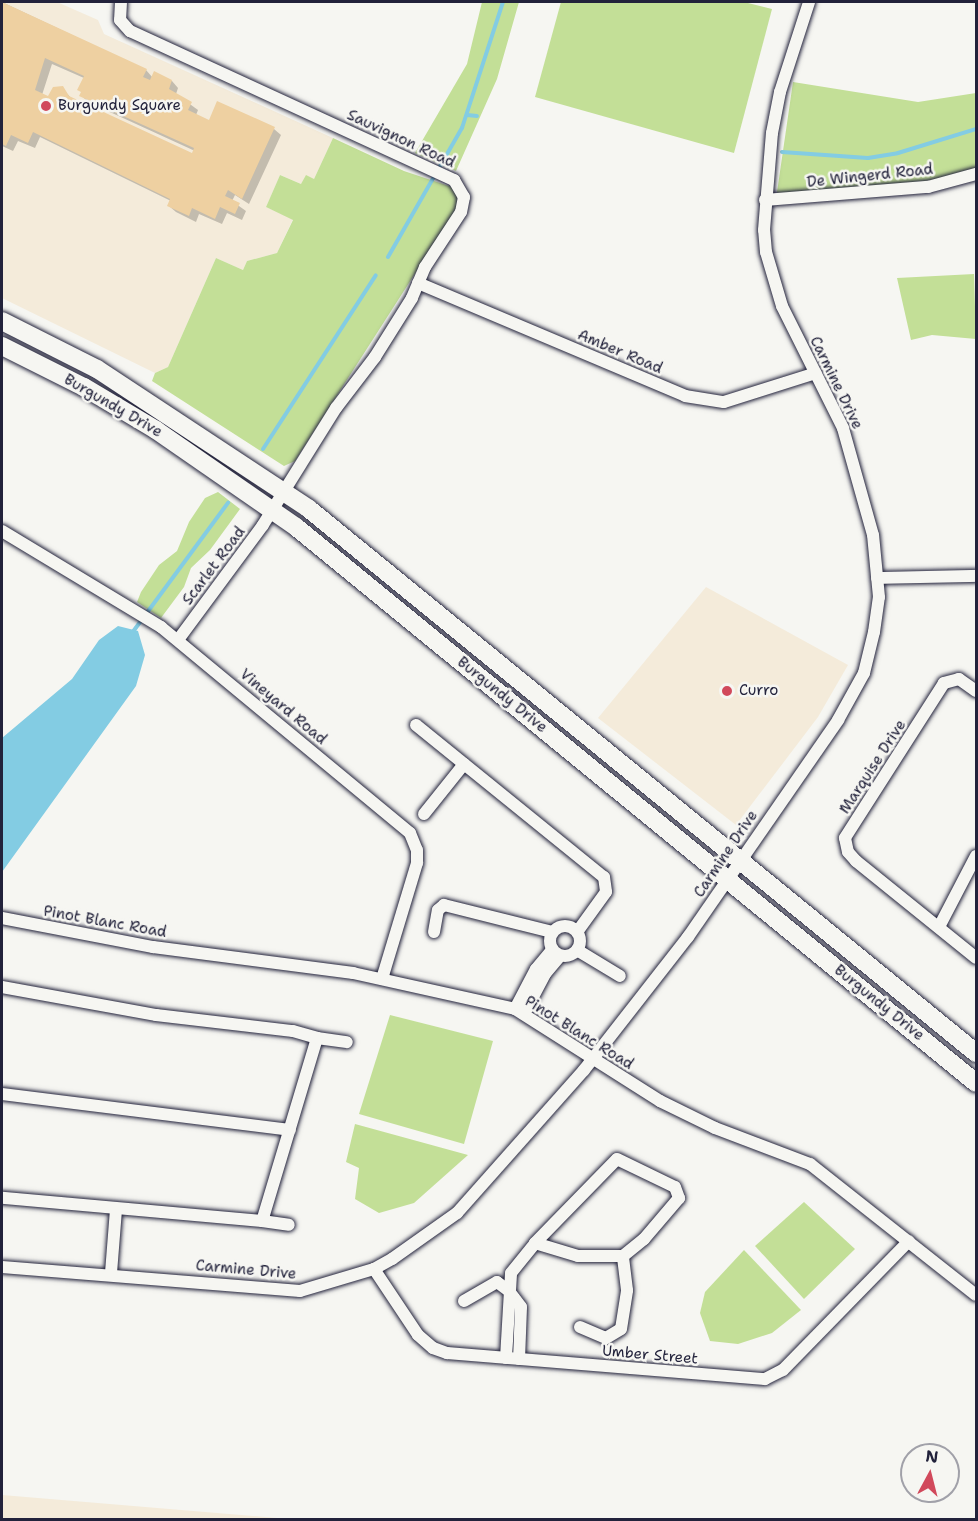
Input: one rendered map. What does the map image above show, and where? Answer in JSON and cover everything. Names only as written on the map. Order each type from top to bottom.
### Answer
[{"type":"main road","name":"Burgundy Drive","points":[[2,321],[97,369],[284,492],[375,560],[976,1053]]},
{"type":"main road","name":"Burgundy Drive","points":[[2,346],[84,387],[156,430],[272,510],[509,700],[976,1083]]},
{"type":"street","name":"Sauvignon Road","points":[[120,2],[120,20],[130,31],[454,180],[463,192],[463,207],[375,357],[336,408],[284,492]]},
{"type":"street","name":"Carmine Drive","points":[[2,1267],[111,1273],[300,1291],[374,1269],[457,1213],[594,1058],[728,879],[830,732],[864,673],[878,611],[878,578],[869,514],[850,446],[816,373],[792,330],[766,252],[765,201],[780,92],[809,2]]},
{"type":"street","name":"De Wingerd Road","points":[[765,201],[928,187],[976,174]]},
{"type":"street","name":"Amber Road","points":[[418,283],[685,396],[724,402],[816,373]]},
{"type":"street","name":"Scarlet Road","points":[[178,640],[284,492]]},
{"type":"street","name":"Vineyard Road","points":[[2,531],[159,625],[413,838],[417,863],[382,979]]},
{"type":"street","points":[[878,578],[976,576]]},
{"type":"street","name":"Marquise Drive","points":[[976,692],[959,679],[944,683],[845,838],[848,852],[856,861],[976,958]]},
{"type":"street","points":[[509,700],[524,682]]},
{"type":"street","points":[[416,724],[604,877],[606,892],[577,932],[577,950]]},
{"type":"street","points":[[424,814],[464,764]]},
{"type":"street","points":[[939,927],[976,856]]},
{"type":"street","points":[[434,932],[438,910],[444,904],[552,932],[564,926],[577,932]]},
{"type":"street","name":"Pinot Blanc Road","points":[[2,918],[153,947],[382,979],[519,1012],[594,1058],[640,1090],[689,1116],[810,1164],[976,1295]]},
{"type":"street","points":[[519,1012],[545,974],[556,953],[552,932]]},
{"type":"street","points":[[556,953],[577,950],[620,976]]},
{"type":"street","points":[[2,987],[156,1016],[293,1031],[318,1038],[347,1042]]},
{"type":"street","points":[[262,1221],[318,1038]]},
{"type":"street","points":[[2,1094],[290,1130]]},
{"type":"street","points":[[509,1291],[511,1273],[536,1243],[617,1159],[675,1187],[679,1198],[644,1239],[623,1256],[578,1256],[536,1243]]},
{"type":"street","points":[[2,1198],[289,1225]]},
{"type":"street","points":[[111,1273],[116,1209]]},
{"type":"street","name":"Umber Street","points":[[374,1269],[418,1335],[433,1348],[447,1353],[757,1379],[772,1377],[783,1370],[909,1241]]},
{"type":"street","points":[[580,1327],[606,1338],[621,1329],[627,1290],[623,1256]]},
{"type":"street","points":[[464,1302],[497,1282],[509,1291],[521,1307],[513,1358]]},
{"type":"shaded area","points":[[2,2],[57,2],[98,20],[104,34],[333,138],[314,179],[301,184],[280,175],[266,207],[293,219],[277,253],[247,261],[243,270],[216,258],[168,367],[155,373],[2,298]]},
{"type":"shaded area","name":"Curro","points":[[706,587],[848,665],[818,717],[736,825],[598,718]]},
{"type":"shaded area","points":[[2,1495],[289,1519],[2,1519]]},
{"type":"green space","points":[[482,2],[519,2],[497,79],[456,171],[415,153],[467,64]]},
{"type":"green space","points":[[561,2],[744,2],[772,9],[734,153],[535,97]]},
{"type":"green space","points":[[793,82],[918,102],[976,93],[976,173],[950,182],[776,199]]},
{"type":"green space","points":[[333,138],[404,171],[452,187],[458,197],[457,208],[295,461],[284,466],[152,381],[155,373],[168,367],[216,258],[243,270],[247,261],[277,253],[293,220],[266,207],[280,175],[301,184],[306,175],[314,179]]},
{"type":"green space","points":[[974,274],[976,339],[932,335],[911,340],[897,278]]},
{"type":"green space","points":[[218,492],[240,509],[210,550],[191,568],[184,587],[161,618],[137,602],[141,592],[159,565],[177,551],[189,522],[205,498]]},
{"type":"green space","points":[[390,1015],[493,1041],[464,1144],[359,1114]]},
{"type":"green space","points":[[355,1124],[468,1155],[414,1203],[379,1213],[355,1199],[359,1168],[346,1162]]},
{"type":"green space","points":[[804,1202],[855,1249],[804,1299],[755,1246]]},
{"type":"green space","points":[[744,1250],[801,1310],[772,1333],[738,1344],[710,1341],[700,1313],[705,1292]]},
{"type":"water","points":[[118,626],[138,631],[145,655],[136,686],[2,872],[2,738],[72,679],[99,640]]},
{"type":"building","name":"Burgundy Square","points":[[2,2],[147,69],[143,77],[150,80],[154,71],[172,80],[169,89],[192,102],[188,110],[209,120],[217,101],[275,127],[242,199],[228,190],[225,196],[240,203],[235,214],[220,207],[215,219],[192,208],[189,216],[167,206],[170,199],[33,132],[28,143],[11,135],[6,146],[2,144]],"holes":[[[45,58],[84,76],[77,90],[81,92],[79,96],[194,148],[192,153],[69,96],[63,86],[53,87],[48,96],[35,90]]]},
{"type":"waterway","points":[[388,257],[462,128],[503,2]]},
{"type":"waterway","points":[[467,115],[477,116]]},
{"type":"waterway","points":[[782,152],[868,158],[898,153],[976,129]]},
{"type":"waterway","points":[[263,449],[376,275]]},
{"type":"waterway","points":[[132,633],[228,503]]},
{"type":"place","name":"Burgundy Square","points":[[46,106]]},
{"type":"place","name":"Curro","points":[[727,691]]}]
